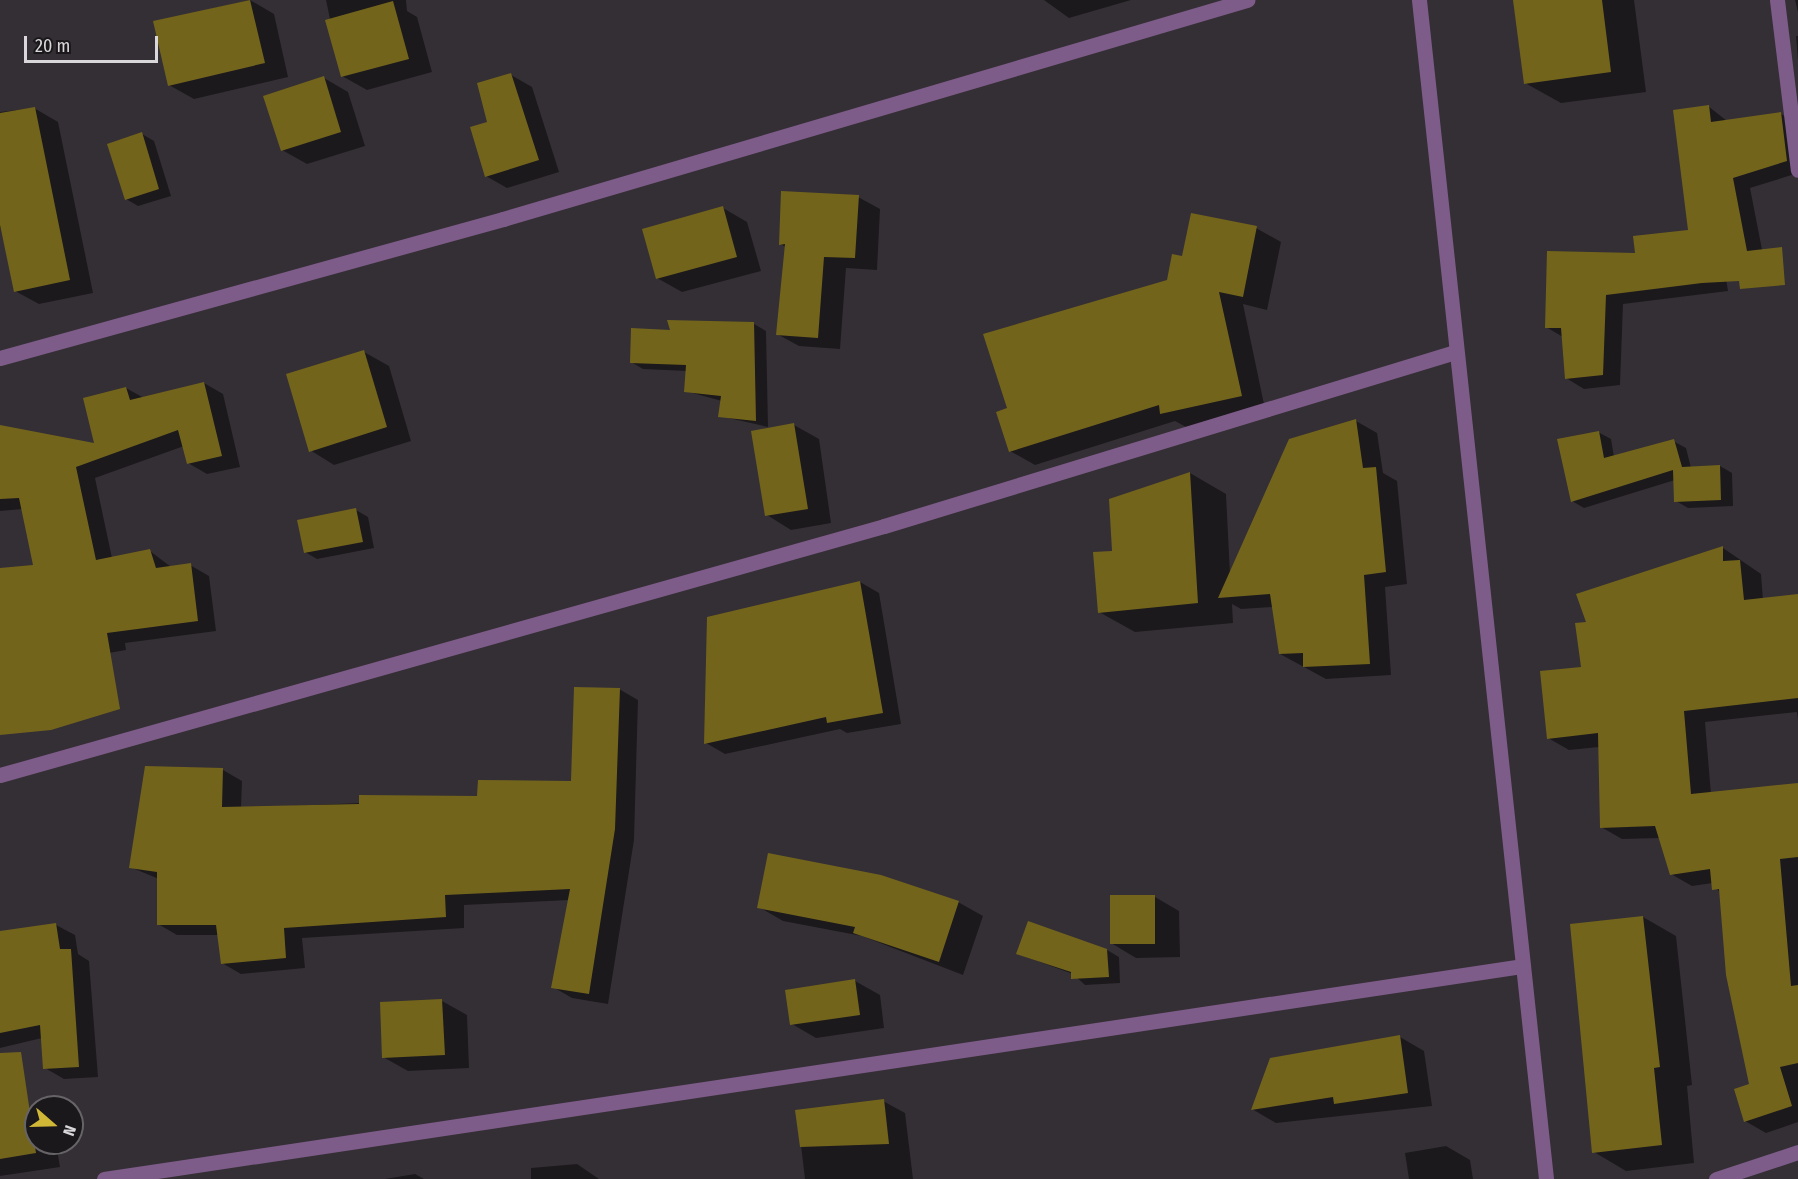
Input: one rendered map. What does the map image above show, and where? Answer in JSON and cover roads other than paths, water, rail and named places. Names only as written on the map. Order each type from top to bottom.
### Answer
[{"type":"street","points":[[0,358],[503,219],[1247,0]]},
{"type":"street","points":[[1419,0],[1455,352],[1546,1179]]},
{"type":"street","points":[[1777,0],[1798,170]]},
{"type":"street","points":[[0,775],[884,526],[1455,352]]},
{"type":"street","points":[[104,1179],[1523,966]]},
{"type":"street","points":[[1716,1179],[1798,1152]]}]
